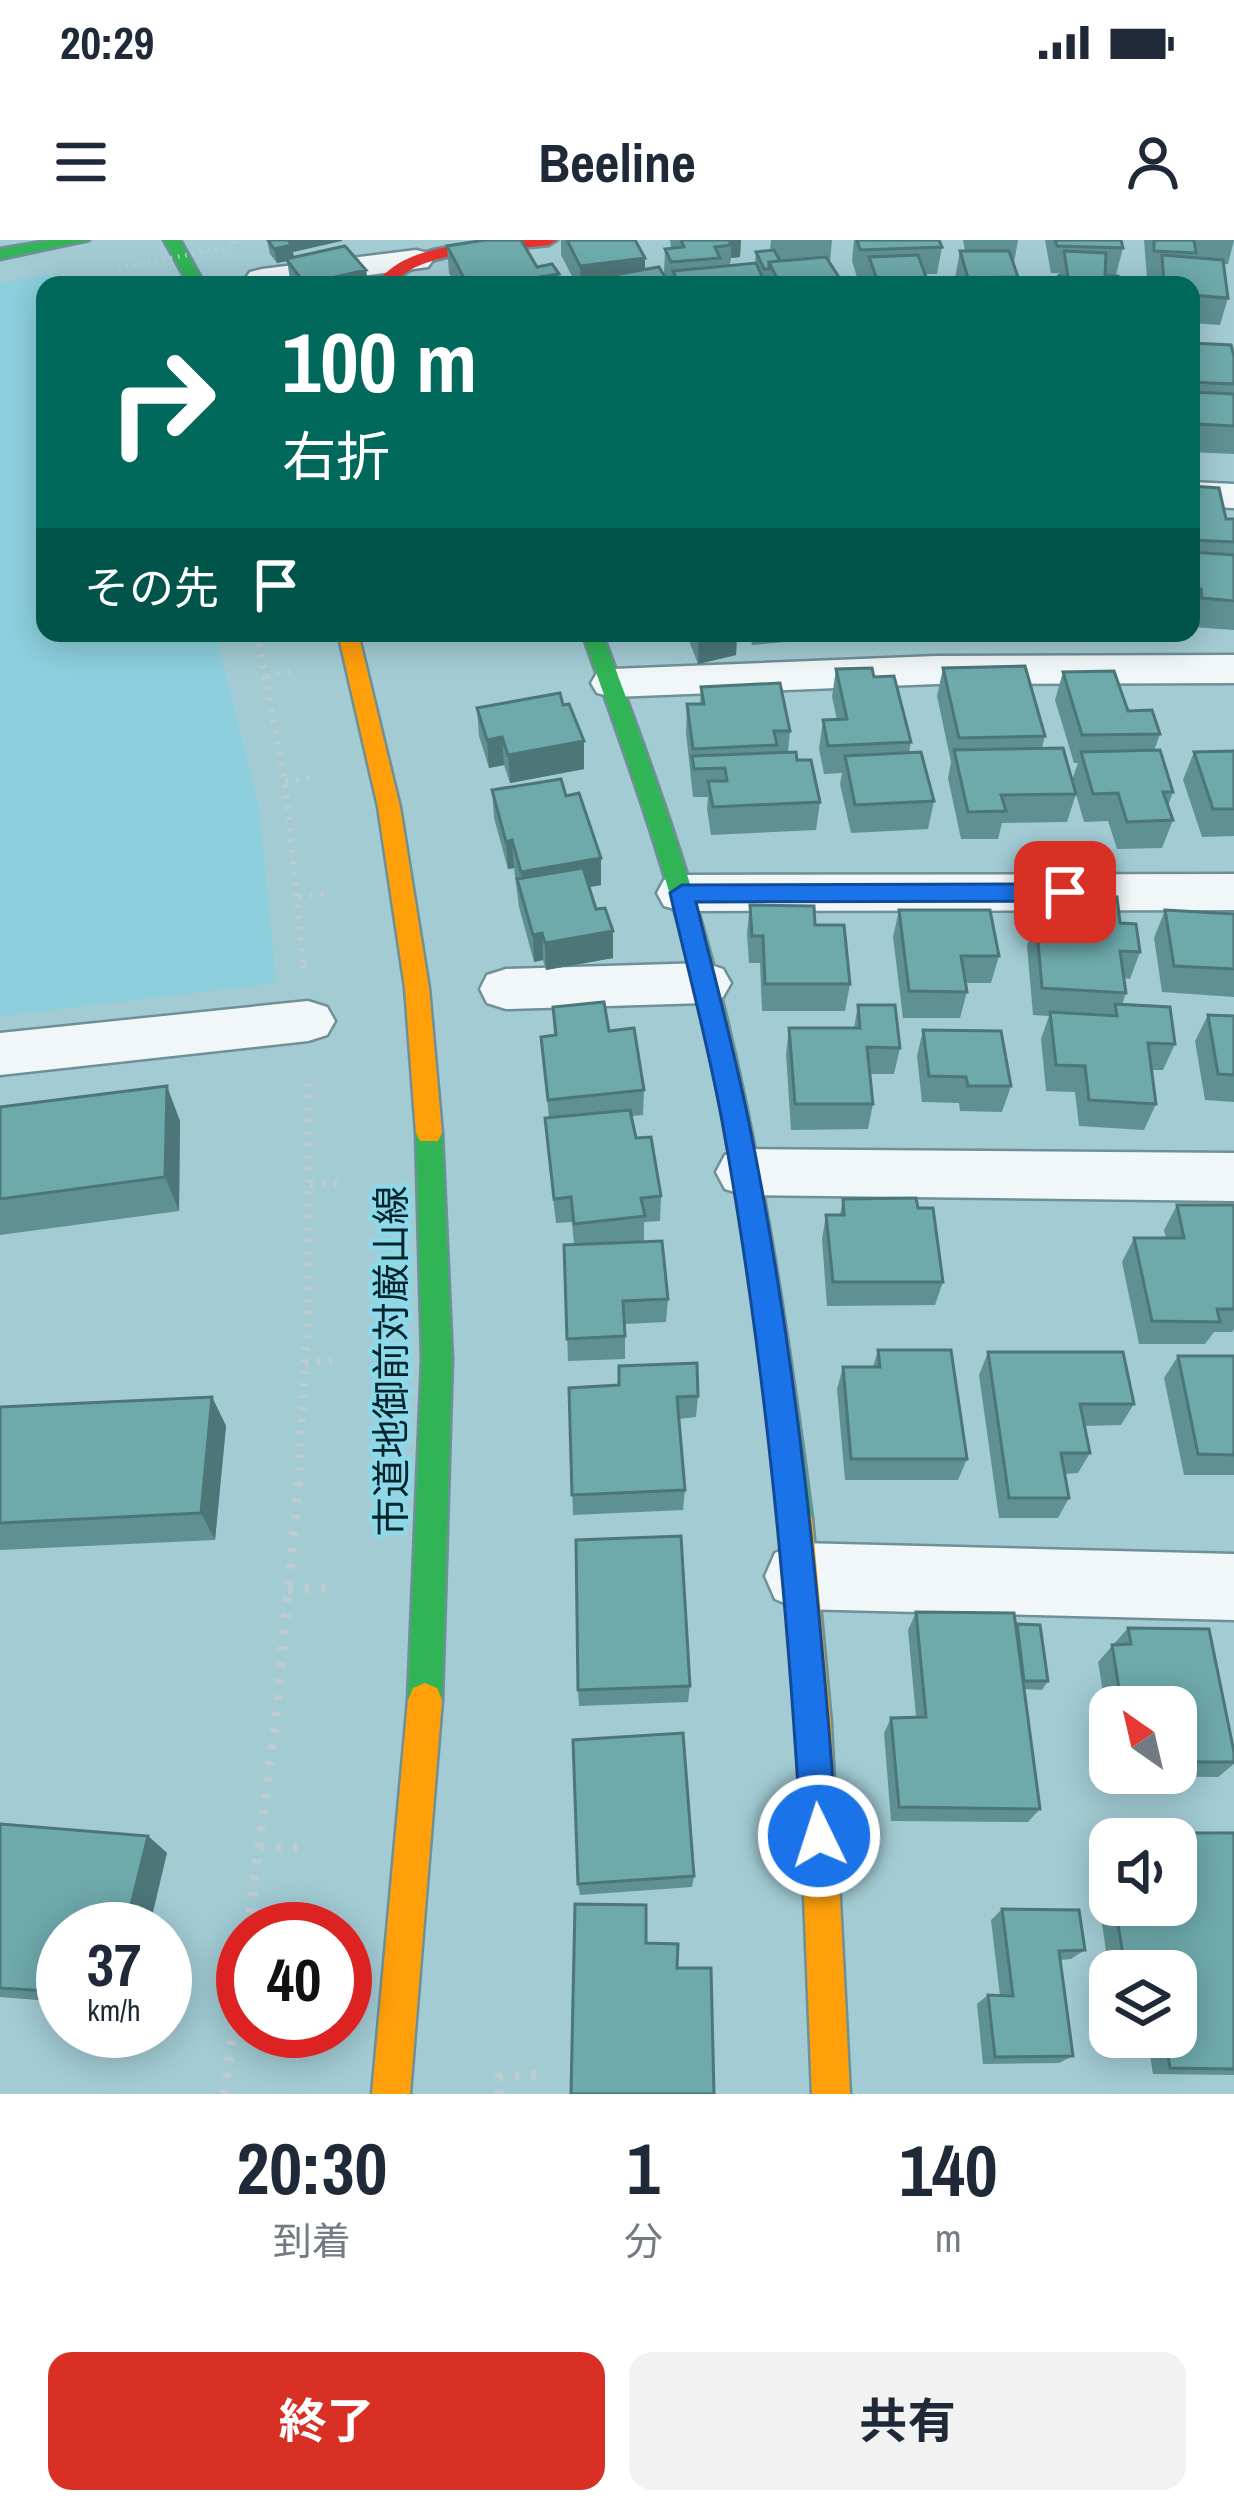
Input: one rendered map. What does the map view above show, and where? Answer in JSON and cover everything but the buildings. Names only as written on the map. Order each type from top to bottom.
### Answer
[{"type":"street","points":[[0,254],[80,240]]},
{"type":"street","points":[[172,240],[192,276]]},
{"type":"street","points":[[334,276],[406,273],[549,240]]},
{"type":"street","points":[[1200,494],[1234,496]]},
{"type":"street","name":"市道地御前対厳山線","points":[[350,642],[396,840],[424,1087],[432,1237],[428,1611],[414,1849],[391,2094]]},
{"type":"street","points":[[596,642],[682,893],[745,1172],[780,1401],[799,1576],[821,1872],[831,2094]]},
{"type":"street","points":[[613,683],[936,670],[1234,669]]},
{"type":"street","points":[[682,893],[1234,892]]},
{"type":"street","points":[[506,989],[705,982]]},
{"type":"street","points":[[0,1054],[308,1021]]},
{"type":"street","points":[[745,1172],[1234,1177]]},
{"type":"street","points":[[799,1576],[1234,1587]]},
{"type":"path","points":[[119,268],[234,246],[235,240]]},
{"type":"path","points":[[252,1902],[288,1589],[305,1364],[310,1185],[308,1021],[298,897],[285,782],[258,642]]},
{"type":"path","points":[[266,676],[291,671]]},
{"type":"path","points":[[285,782],[312,778]]},
{"type":"path","points":[[298,897],[327,893]]},
{"type":"path","points":[[310,1185],[343,1182]]},
{"type":"path","points":[[305,1364],[339,1361]]},
{"type":"path","points":[[288,1589],[327,1588]]},
{"type":"path","points":[[260,1847],[302,1848]]},
{"type":"path","points":[[224,2094],[229,2058]]},
{"type":"path","points":[[499,2094],[500,2077],[546,2074]]},
{"type":"shaded area","points":[[36,277],[36,642],[217,642],[259,807],[276,983],[0,1016],[0,283]]},
{"type":"traffic: fast","points":[[0,254],[81,240]]},
{"type":"traffic: fast","points":[[172,240],[192,276]]},
{"type":"traffic: fast","points":[[595,642],[669,853],[707,988],[759,1252],[796,1518]]},
{"type":"traffic: fast","points":[[425,1700],[437,1359],[429,1133]]},
{"type":"traffic: slow","points":[[350,642],[389,807],[417,988],[429,1133]]},
{"type":"traffic: slow","points":[[796,1518],[814,1723],[831,2094]]},
{"type":"traffic: slow","points":[[391,2094],[425,1700]]},
{"type":"traffic: jam","points":[[391,276],[401,267],[440,254],[549,240]]},
{"type":"route","points":[[819,1836],[808,1663],[770,1325],[736,1122],[682,893],[1065,892]]}]
